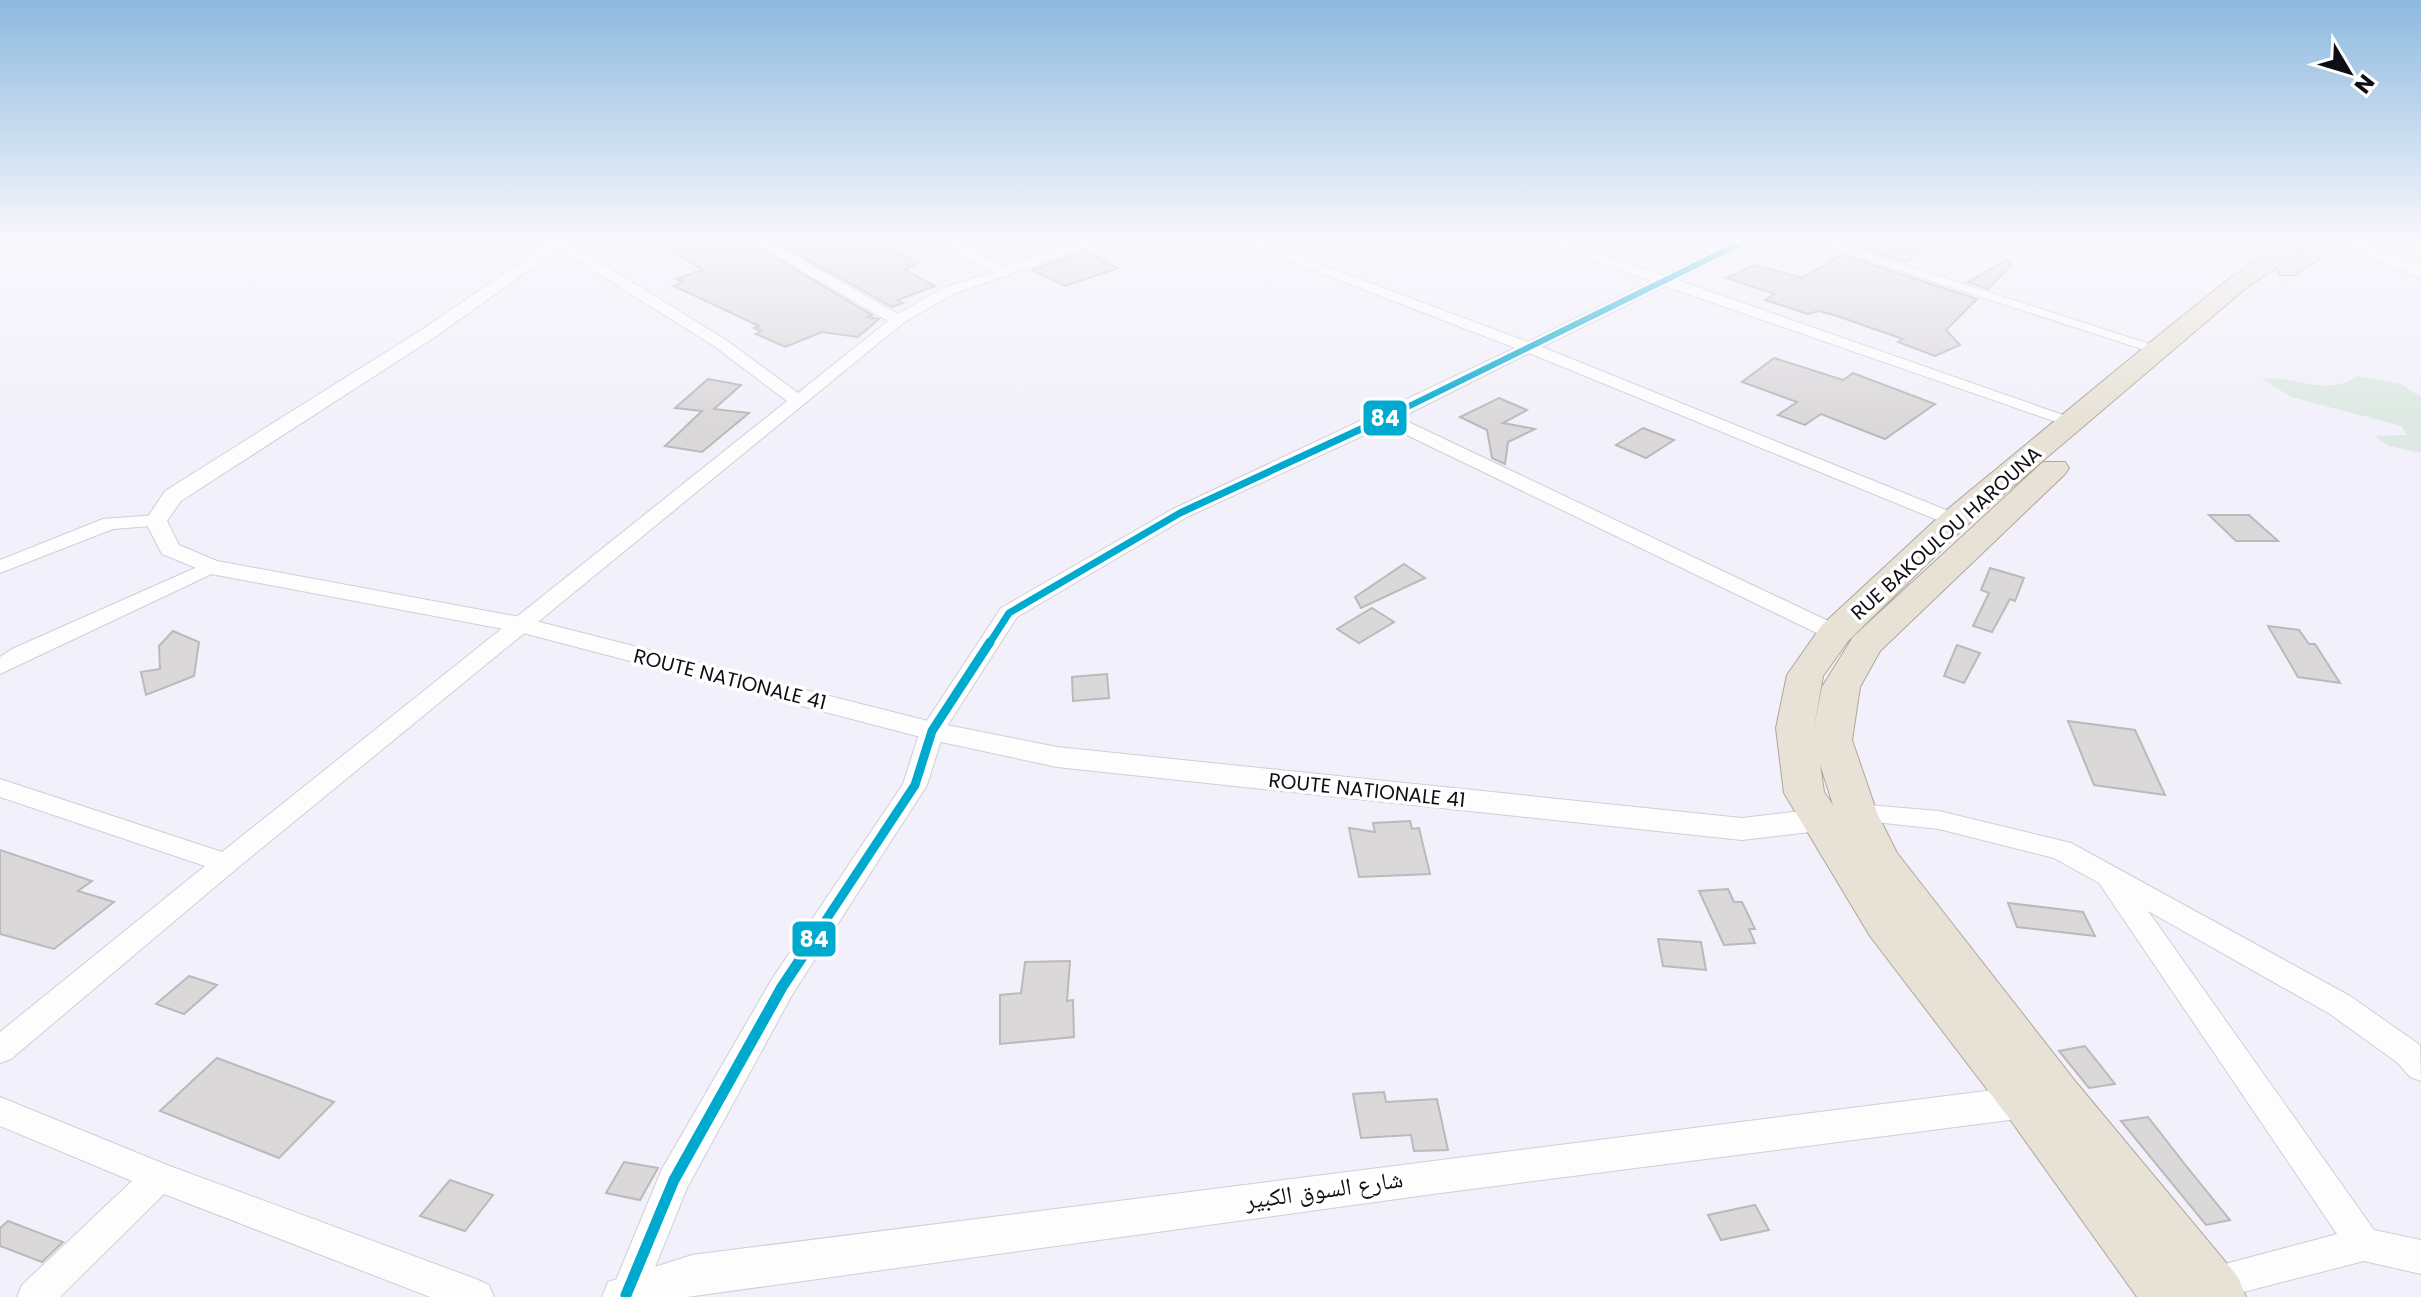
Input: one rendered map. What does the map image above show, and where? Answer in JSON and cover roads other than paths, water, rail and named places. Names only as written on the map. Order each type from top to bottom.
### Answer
[{"type":"highway","name":"RUE BAKOULOU HAROUNA","points":[[2042,1099],[1886,924],[1820,822],[1804,793],[1795,728],[1805,675],[1835,633],[1954,520],[2216,301]]},
{"type":"highway","name":"RUE BAKOULOU HAROUNA","points":[[2042,1099],[1880,862],[1856,813],[1832,740],[1841,687],[1866,645],[1982,532],[2201,334],[2242,301]]},
{"type":"highway","points":[[2042,1099],[2190,1292]]},
{"type":"street","points":[[0,567],[110,523],[156,521],[173,496],[476,301]]},
{"type":"street","points":[[654,301],[720,343],[798,401]]},
{"type":"street","points":[[863,301],[898,320]]},
{"type":"street","points":[[0,1050],[520,625],[898,320],[927,301]]},
{"type":"street","points":[[1404,301],[1527,347],[1954,520]]},
{"type":"street","points":[[624,1296],[674,1180],[782,987],[915,785],[932,731],[1009,613],[1180,513],[1386,418],[1624,301]]},
{"type":"street","points":[[1722,301],[2074,422]]},
{"type":"street","points":[[2004,301],[2157,349]]},
{"type":"street","points":[[1386,418],[1835,633]]},
{"type":"street","name":"ROUTE NATIONALE 41","points":[[156,521],[170,549],[211,567],[520,625],[932,731],[1057,757],[1742,829],[1820,822],[1856,813]]},
{"type":"street","points":[[0,667],[20,654],[211,567]]},
{"type":"street","points":[[0,788],[226,863]]},
{"type":"street","points":[[1856,813],[1939,820],[2062,850],[2340,1005],[2409,1054],[2421,1068]]},
{"type":"street","points":[[2106,872],[2364,1244]]},
{"type":"street","name":"شارع السوق الكبير","points":[[624,1296],[708,1273],[1417,1178],[2042,1099]]},
{"type":"street","points":[[0,1111],[159,1177],[476,1297]]},
{"type":"street","points":[[35,1297],[159,1177]]},
{"type":"street","points":[[2190,1292],[2364,1244],[2421,1257]]}]
